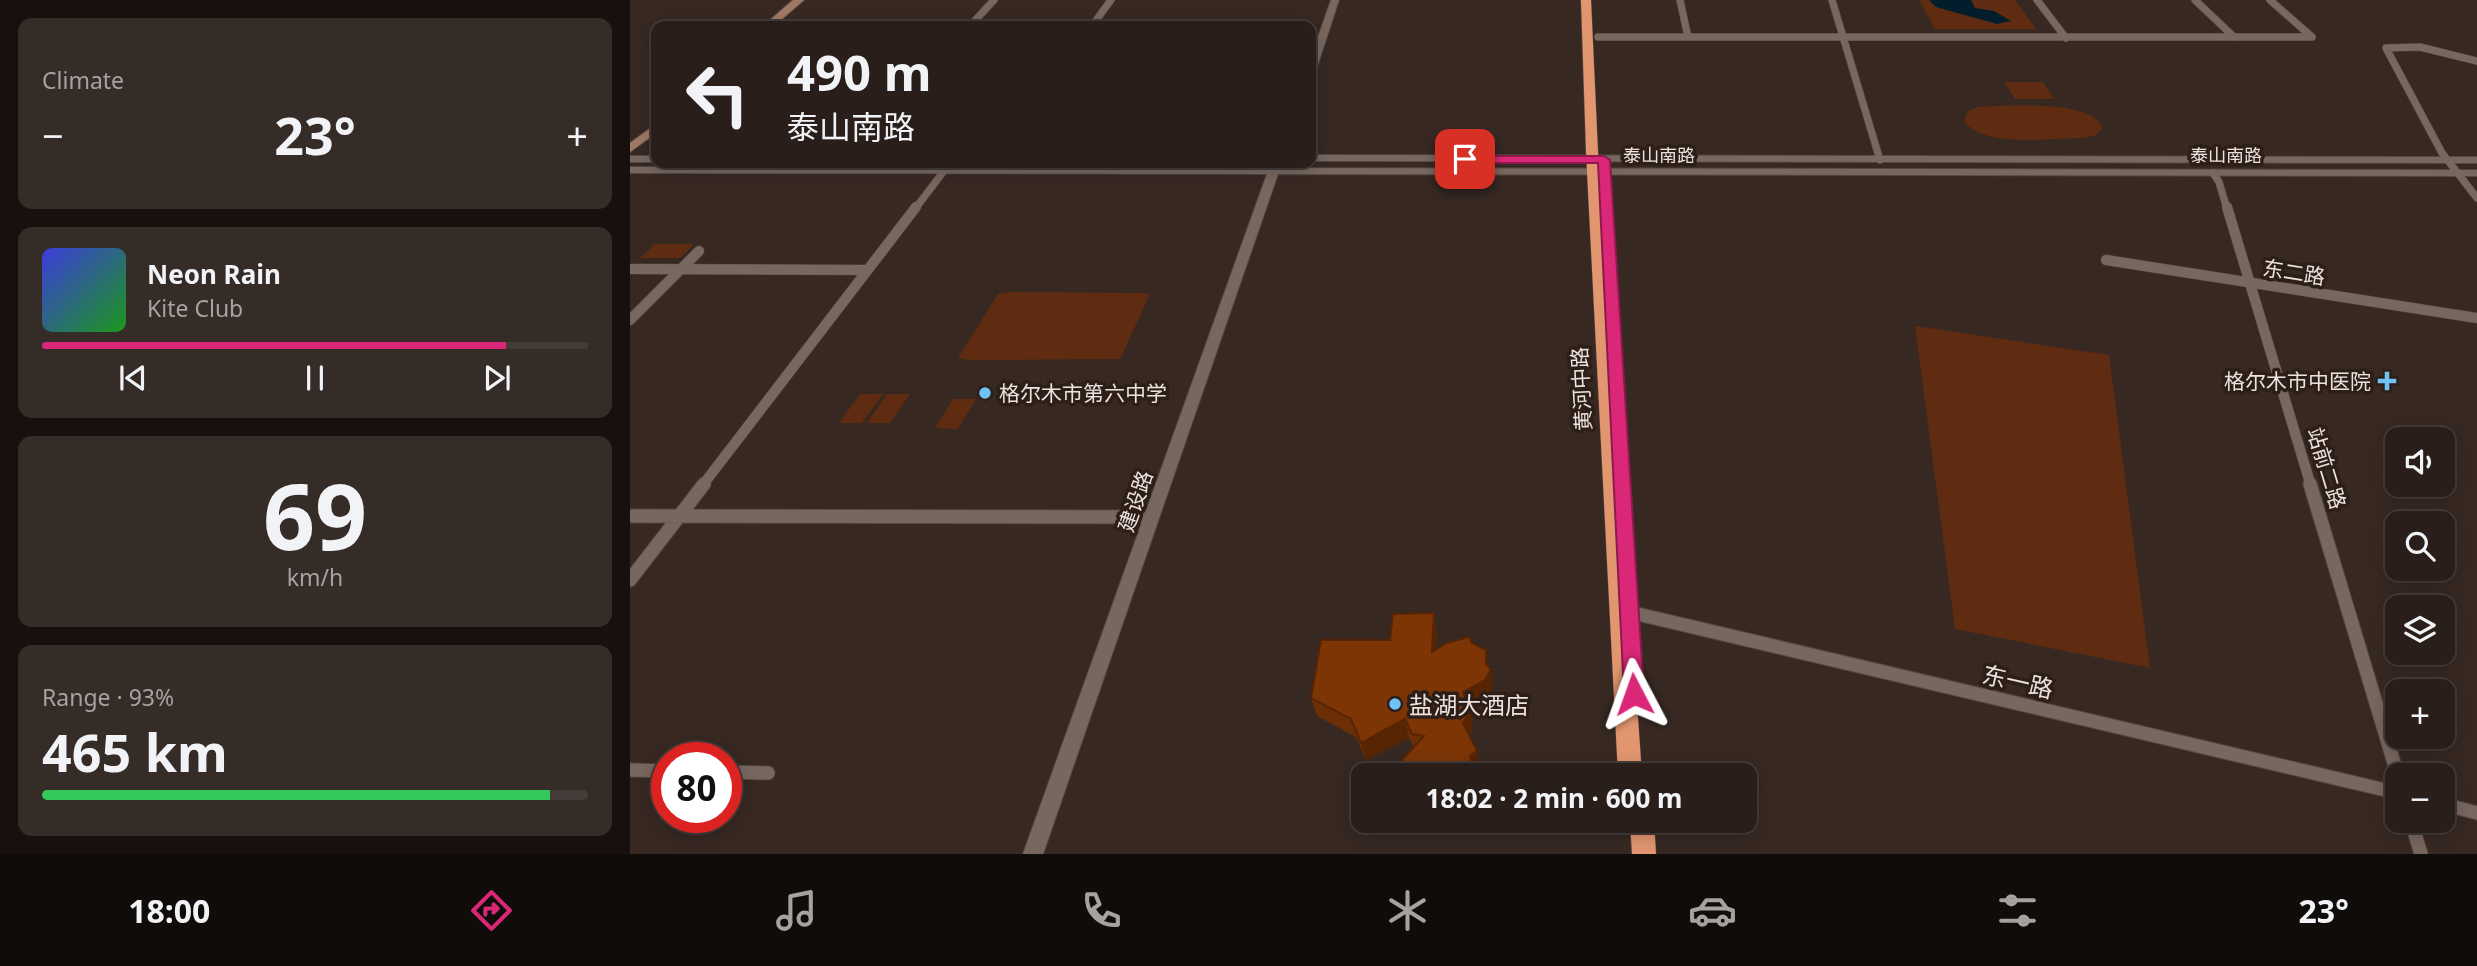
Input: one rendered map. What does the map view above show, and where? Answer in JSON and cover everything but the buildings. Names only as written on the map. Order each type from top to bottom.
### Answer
[{"type":"highway","name":"黄河中路","points":[[1586,0],[1638,763]]},
{"type":"highway","name":"黄河中路","points":[[1597,0],[1599,166],[1629,763]]},
{"type":"highway","points":[[1633,833],[1634,854]]},
{"type":"highway","points":[[1643,833],[1644,854]]},
{"type":"main road","points":[[774,21],[799,0]]},
{"type":"main road","points":[[782,21],[807,0]]},
{"type":"main road","points":[[630,141],[651,123]]},
{"type":"main road","points":[[630,149],[651,131]]},
{"type":"street","points":[[975,21],[994,0]]},
{"type":"street","points":[[1096,21],[1111,0]]},
{"type":"street","points":[[1316,55],[1335,0]]},
{"type":"street","points":[[1680,0],[1688,37]]},
{"type":"street","points":[[1832,0],[1880,160]]},
{"type":"street","points":[[2036,0],[2066,38]]},
{"type":"street","points":[[2195,0],[2234,37]]},
{"type":"street","points":[[1598,37],[2312,37],[2270,0]]},
{"type":"street","points":[[2477,61],[2429,49],[2396,45],[2386,48],[2445,156],[2477,198]]},
{"type":"street","name":"泰山南路","points":[[1316,158],[1599,166],[1880,160],[2445,156],[2477,160]]},
{"type":"street","points":[[630,159],[651,159]]},
{"type":"street","name":"泰山南路","points":[[1316,167],[1599,166],[2213,173],[2477,173]]},
{"type":"street","name":"泰山南路","points":[[630,170],[841,168]]},
{"type":"street","points":[[630,580],[946,168]]},
{"type":"street","name":"建设路","points":[[1033,854],[1275,168]]},
{"type":"street","name":"站前二路","points":[[2213,173],[2219,182],[2394,763]]},
{"type":"street","points":[[630,320],[699,251]]},
{"type":"street","name":"东二路","points":[[2106,260],[2477,318]]},
{"type":"street","points":[[631,269],[867,270]]},
{"type":"street","points":[[630,516],[1152,517]]},
{"type":"street","name":"东一路","points":[[1629,612],[2385,790]]},
{"type":"street","points":[[630,770],[651,771]]},
{"type":"street","points":[[742,772],[768,773]]},
{"type":"street","points":[[2455,807],[2477,813]]},
{"type":"street","points":[[2415,833],[2421,854]]},
{"type":"shaded area","points":[[1919,0],[2015,0],[2036,29],[1935,29]]},
{"type":"shaded area","points":[[2004,82],[2043,82],[2054,99],[2015,99]]},
{"type":"shaded area","points":[[2027,105],[2067,108],[2084,112],[2096,119],[2102,129],[2094,136],[2082,138],[2002,138],[1986,135],[1964,121],[1968,111],[1978,107]]},
{"type":"shaded area","points":[[655,244],[694,244],[680,258],[640,258]]},
{"type":"shaded area","points":[[998,294],[1150,294],[1120,359],[958,358]]},
{"type":"shaded area","points":[[1915,326],[2109,355],[2150,668],[1955,629]]},
{"type":"shaded area","points":[[860,394],[883,394],[862,423],[839,423]]},
{"type":"shaded area","points":[[887,394],[910,394],[890,423],[867,423]]},
{"type":"shaded area","points":[[953,399],[976,399],[958,429],[935,428]]},
{"type":"water","points":[[1929,0],[1971,0],[1975,8],[1994,11],[2011,21],[1997,24],[1936,7]]},
{"type":"place","name":"格尔木市中医院","points":[[2387,381]]},
{"type":"place","name":"格尔木市第六中学","points":[[985,393]]},
{"type":"place","name":"盐湖大酒店","points":[[1395,704]]},
{"type":"route","points":[[1465,159],[1604,160],[1634,694]]}]
